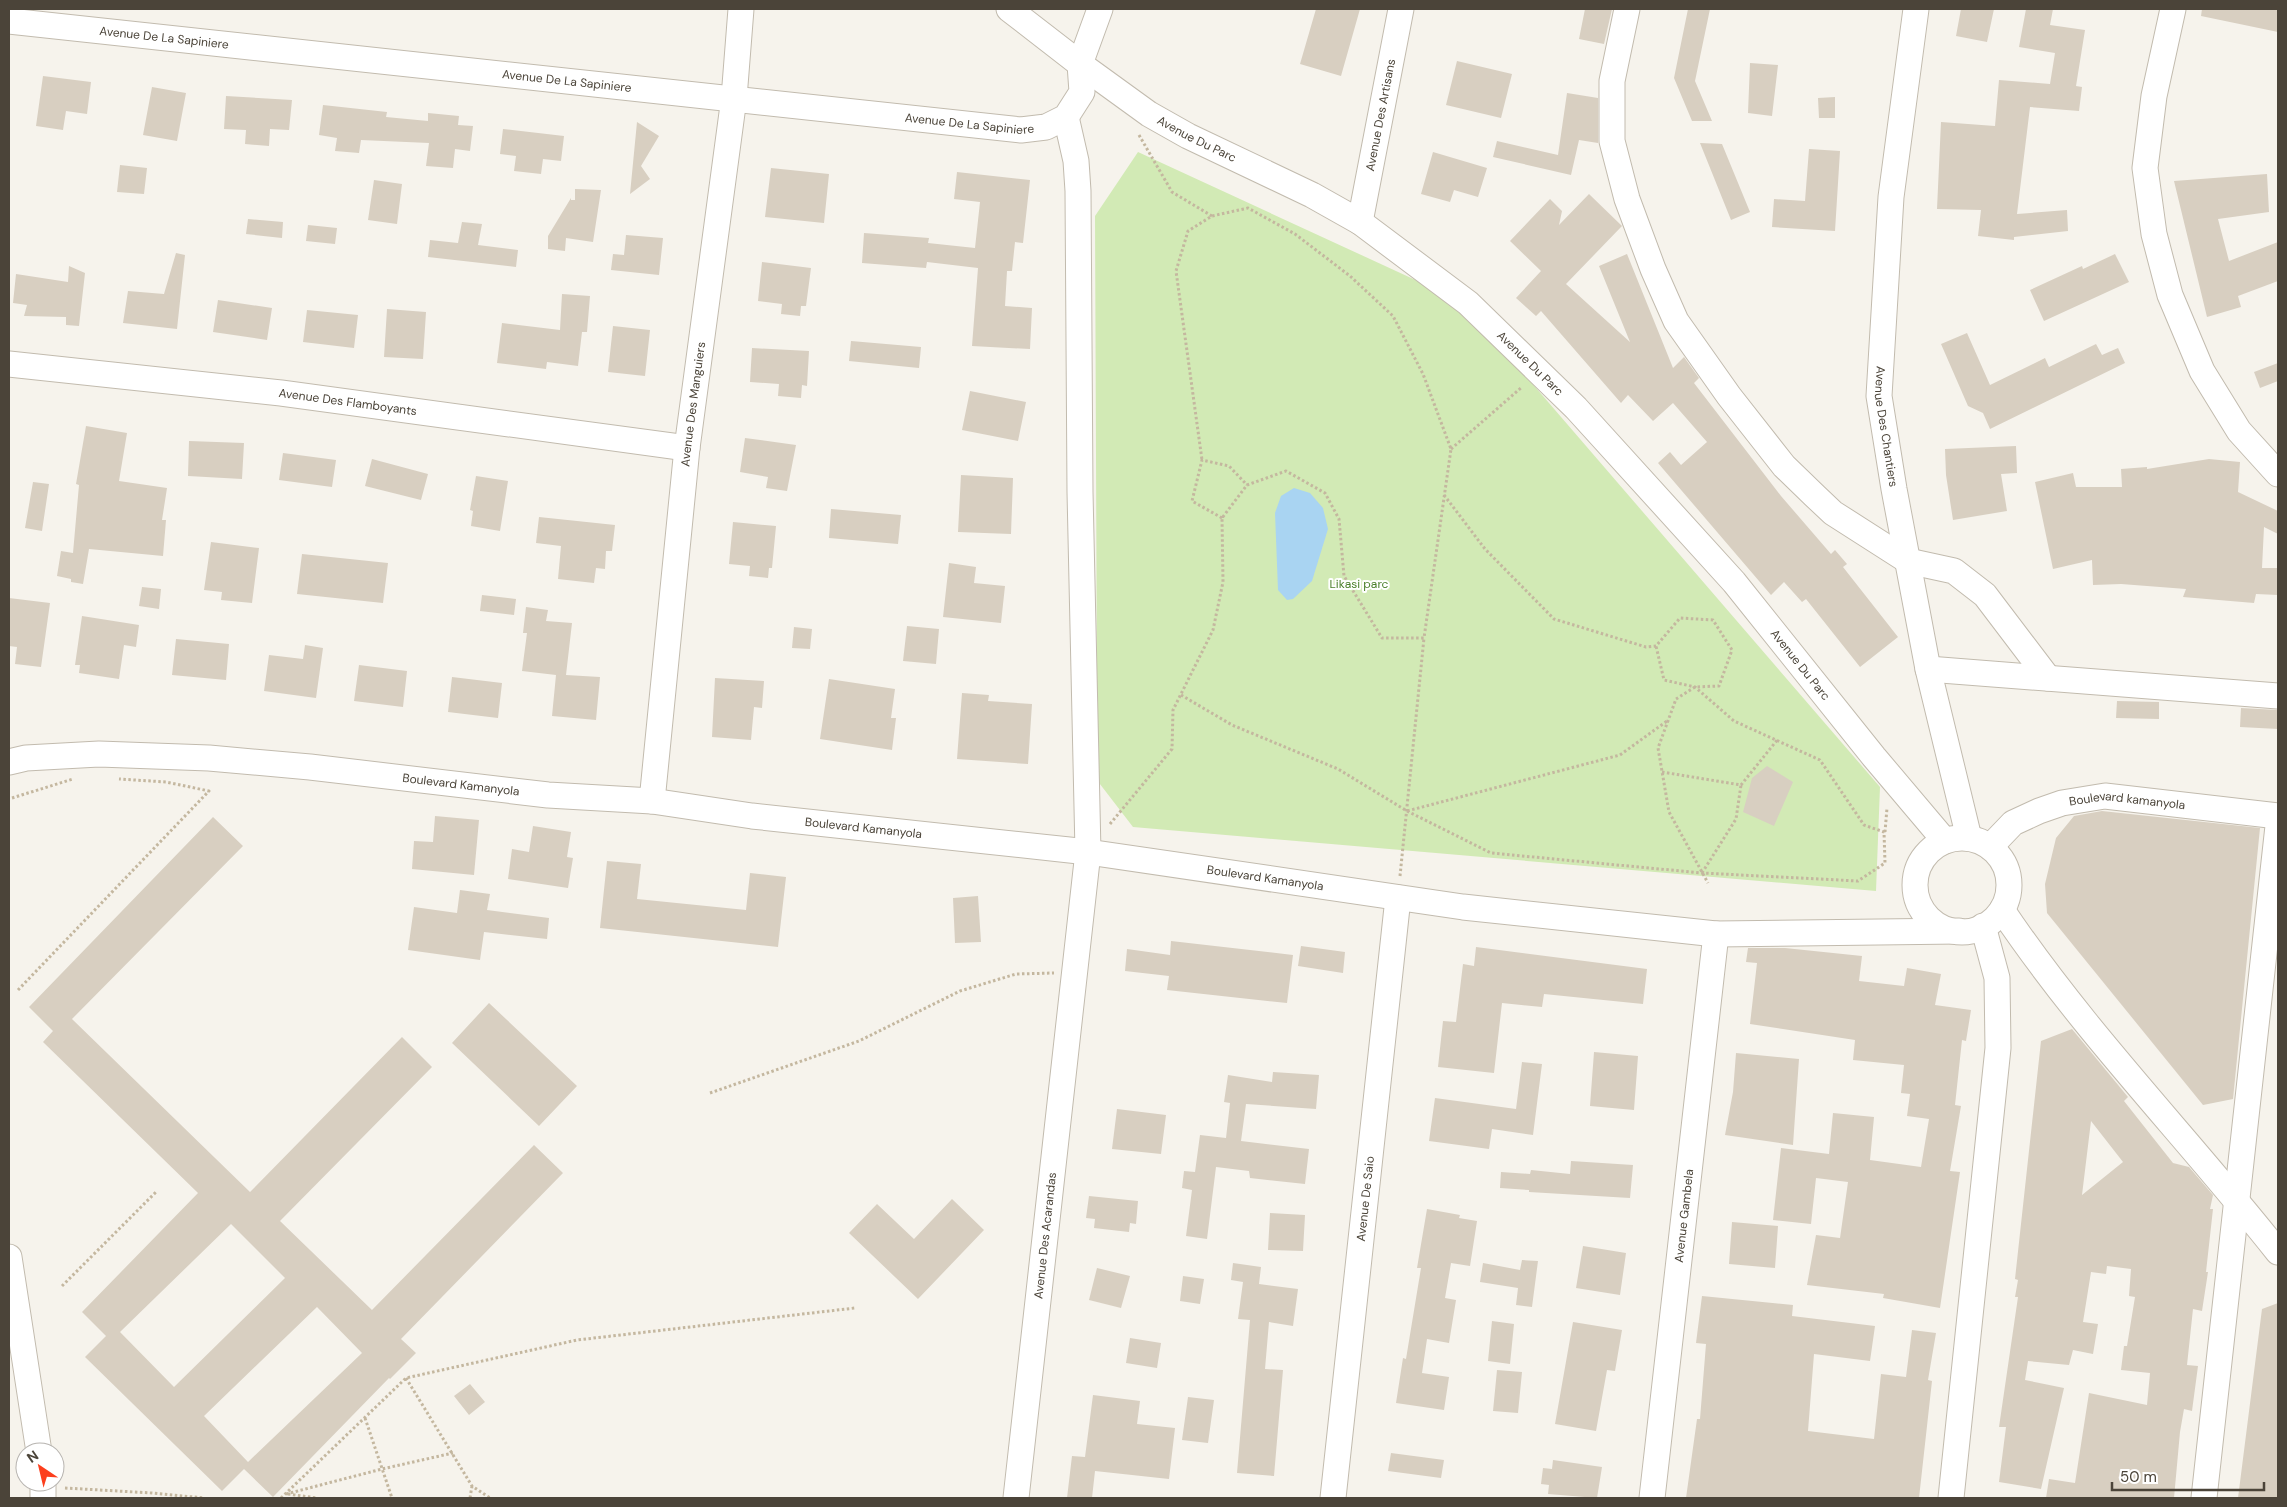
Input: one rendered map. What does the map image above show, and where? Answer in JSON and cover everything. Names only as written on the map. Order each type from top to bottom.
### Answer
[{"type":"street","name":"Avenue Des Manguiers","points":[[652,801],[686,448],[734,98],[742,9]]},
{"type":"street","name":"Avenue Du Parc","points":[[1008,9],[1149,114],[1188,136],[1312,195],[1360,222],[1468,303],[1576,408],[1734,582],[1874,757],[1968,842]]},
{"type":"street","points":[[1066,118],[1082,92],[1080,64],[1100,9]]},
{"type":"street","name":"Avenue Des Artisans","points":[[1360,222],[1400,9]]},
{"type":"street","points":[[1626,9],[1612,81],[1612,141],[1627,200],[1652,269],[1676,321],[1729,396],[1784,466],[1833,513],[1908,561],[1954,571],[1985,595],[2048,678]]},
{"type":"street","name":"Avenue Des Chantiers","points":[[1916,9],[1892,197],[1879,396],[1928,668],[1968,842]]},
{"type":"street","points":[[2172,9],[2154,96],[2145,168],[2154,234],[2170,295],[2202,371],[2239,431],[2278,474]]},
{"type":"street","name":"Avenue De La Sapiniere","points":[[9,21],[1021,130],[1046,127],[1066,118]]},
{"type":"street","name":"Avenue Des Acarandas","points":[[1016,1498],[1088,852],[1080,502],[1078,191],[1076,160],[1066,118]]},
{"type":"street","name":"Avenue Des Flamboyants","points":[[9,364],[281,393],[686,448]]},
{"type":"street","points":[[1928,668],[2278,696]]},
{"type":"street","name":"Boulevard Kamanyola","points":[[9,762],[26,758],[99,754],[209,758],[310,767],[548,795],[652,801],[752,816],[1088,852],[1398,898],[1716,934],[1959,931]]},
{"type":"street","name":"Boulevard kamanyola","points":[[1968,842],[2062,803],[2105,796],[2278,816]]},
{"type":"street","points":[[2204,1498],[2278,826]]},
{"type":"street","points":[[1968,842],[2005,865],[2010,888],[2002,910],[1983,926],[1959,931],[1933,922],[1924,911],[1918,899],[1915,885],[1917,871],[1924,858],[1933,848],[1968,842]]},
{"type":"street","name":"Avenue De Saio","points":[[1333,1498],[1398,898]]},
{"type":"street","points":[[2002,910],[2031,954],[2079,1016],[2238,1201],[2278,1252]]},
{"type":"street","points":[[1951,1498],[1998,1048],[1997,978],[1983,926]]},
{"type":"street","name":"Avenue Gambela","points":[[1652,1498],[1716,934]]},
{"type":"street","points":[[9,1257],[37,1442]]},
{"type":"path","points":[[1149,114],[1134,127],[1172,192],[1212,216]]},
{"type":"path","points":[[1222,518],[1192,502],[1202,460],[1176,272],[1188,231],[1212,216],[1248,208],[1295,234],[1350,276],[1393,316],[1423,374],[1451,449],[1424,638],[1398,898]]},
{"type":"path","points":[[1451,449],[1526,384]]},
{"type":"path","points":[[1202,460],[1228,466],[1247,485]]},
{"type":"path","points":[[1088,852],[1172,749],[1173,710],[1213,630],[1223,582],[1222,518],[1247,485],[1286,471],[1325,494],[1338,519],[1344,576],[1382,638],[1424,638]]},
{"type":"path","points":[[1443,495],[1485,549],[1554,618],[1646,647],[1656,646],[1680,618],[1713,620],[1732,650],[1719,686],[1695,687],[1664,680],[1656,646]]},
{"type":"path","points":[[1695,687],[1676,699],[1658,748],[1669,812],[1708,884]]},
{"type":"path","points":[[1695,687],[1734,721],[1820,760],[1864,824],[1884,832]]},
{"type":"path","points":[[1181,694],[1232,725],[1338,769],[1407,811],[1491,853],[1702,873],[1858,881],[1885,863],[1884,832],[1888,800]]},
{"type":"path","points":[[1407,811],[1620,754],[1667,721]]},
{"type":"path","points":[[1702,873],[1736,819],[1741,785],[1778,740]]},
{"type":"path","points":[[1662,772],[1741,785]]},
{"type":"path","points":[[12,798],[81,777]]},
{"type":"path","points":[[18,990],[210,791],[166,782],[109,779]]},
{"type":"path","points":[[710,1093],[859,1041],[960,991],[1016,974],[1074,972]]},
{"type":"path","points":[[62,1286],[156,1192]]},
{"type":"path","points":[[281,1498],[406,1378],[577,1340],[855,1308]]},
{"type":"path","points":[[406,1378],[472,1486],[490,1498]]},
{"type":"path","points":[[365,1418],[392,1498]]},
{"type":"path","points":[[285,1494],[382,1468],[453,1453]]},
{"type":"path","points":[[470,1498],[472,1486]]},
{"type":"path","points":[[65,1490],[152,1492],[204,1498]]},
{"type":"path","points":[[285,1494],[317,1498]]},
{"type":"green space","name":"Likasi parc","points":[[1138,152],[1461,301],[1880,787],[1876,891],[1133,827],[1093,775],[1097,696],[1095,216]]},
{"type":"water","points":[[1294,488],[1310,493],[1323,508],[1328,529],[1312,581],[1293,599],[1287,600],[1278,590],[1275,513],[1281,496]]},
{"type":"building","points":[[1316,9],[1360,9],[1341,76],[1300,64]]},
{"type":"building","points":[[1585,9],[1612,9],[1604,44],[1579,39]]},
{"type":"building","points":[[1688,9],[1710,9],[1695,81],[1712,121],[1692,121],[1674,78]]},
{"type":"building","points":[[1961,9],[1994,9],[1987,42],[1956,36]]},
{"type":"building","points":[[2026,9],[2053,9],[2050,25],[2085,30],[2076,86],[2082,87],[2079,111],[2030,107],[2017,214],[2067,210],[2068,231],[2014,237],[2014,240],[1978,236],[1981,210],[1937,209],[1941,122],[1995,126],[1999,80],[2050,84],[2055,53],[2019,47]]},
{"type":"building","points":[[2202,9],[2278,9],[2278,32],[2201,16]]},
{"type":"building","points":[[1457,61],[1512,74],[1501,118],[1446,105]]},
{"type":"building","points":[[1750,63],[1778,65],[1772,116],[1748,113]]},
{"type":"building","points":[[43,76],[91,82],[87,114],[66,111],[63,130],[36,126]]},
{"type":"building","points":[[152,87],[186,93],[177,141],[143,135]]},
{"type":"building","points":[[1567,93],[1598,98],[1598,143],[1579,140],[1571,175],[1493,157],[1497,141],[1558,155]]},
{"type":"building","points":[[226,96],[292,100],[289,130],[270,129],[269,146],[245,144],[246,130],[224,129]]},
{"type":"building","points":[[1835,97],[1835,118],[1819,118],[1818,98]]},
{"type":"building","points":[[323,105],[387,112],[386,117],[428,121],[428,113],[459,116],[458,125],[473,126],[470,151],[455,149],[453,168],[426,166],[429,143],[361,140],[359,153],[335,151],[337,138],[319,135]]},
{"type":"building","points":[[637,122],[659,136],[641,166],[650,179],[630,194]]},
{"type":"building","points":[[503,129],[564,136],[561,161],[543,159],[541,174],[514,171],[516,156],[500,154]]},
{"type":"building","points":[[1700,143],[1722,144],[1750,212],[1731,220]]},
{"type":"building","points":[[1809,149],[1840,151],[1835,231],[1772,227],[1774,199],[1805,201]]},
{"type":"building","points":[[1433,152],[1487,168],[1478,197],[1454,190],[1450,202],[1421,194]]},
{"type":"building","points":[[120,165],[147,168],[144,194],[117,192]]},
{"type":"building","points":[[771,168],[829,174],[824,223],[765,217]]},
{"type":"building","points":[[957,172],[1030,180],[1023,243],[1015,242],[1012,271],[1007,271],[1005,306],[1032,308],[1030,349],[972,346],[978,268],[927,262],[926,268],[862,263],[864,233],[929,238],[928,243],[975,248],[980,202],[954,199]]},
{"type":"building","points":[[2267,174],[2269,212],[2218,219],[2229,261],[2278,242],[2278,281],[2238,296],[2241,307],[2207,317],[2174,181]]},
{"type":"building","points":[[374,180],[402,184],[397,224],[368,220]]},
{"type":"building","points":[[575,189],[601,190],[593,242],[566,238],[565,251],[548,249],[548,236],[571,198],[571,200],[575,200]]},
{"type":"building","points":[[1589,194],[1622,226],[1566,284],[1630,342],[1599,266],[1627,254],[1673,368],[1684,357],[1699,378],[1694,383],[1781,496],[1831,554],[1835,550],[1847,564],[1843,567],[1898,637],[1860,667],[1806,599],[1802,602],[1784,582],[1771,595],[1658,463],[1670,452],[1681,465],[1707,442],[1673,403],[1653,421],[1628,395],[1621,403],[1541,311],[1536,316],[1516,298],[1541,271],[1510,241],[1550,199],[1562,211],[1559,225]]},
{"type":"building","points":[[248,219],[283,222],[282,238],[246,234]]},
{"type":"building","points":[[462,222],[482,224],[478,245],[518,250],[516,267],[428,257],[430,240],[458,243]]},
{"type":"building","points":[[308,225],[337,228],[335,244],[306,241]]},
{"type":"building","points":[[626,235],[663,238],[659,275],[611,270],[613,254],[624,255]]},
{"type":"building","points":[[176,253],[185,255],[177,329],[123,323],[128,291],[164,294]]},
{"type":"building","points":[[2115,254],[2129,282],[2044,321],[2030,290],[2082,266],[2083,269]]},
{"type":"building","points":[[762,262],[811,268],[806,306],[801,306],[800,316],[781,314],[782,304],[758,301]]},
{"type":"building","points":[[69,266],[85,273],[79,326],[66,325],[66,317],[24,316],[27,305],[13,303],[16,274],[68,282]]},
{"type":"building","points":[[562,294],[590,296],[587,332],[582,332],[578,366],[547,362],[546,369],[497,363],[502,323],[560,330]]},
{"type":"building","points":[[218,300],[272,308],[267,340],[213,332]]},
{"type":"building","points":[[387,309],[426,312],[423,359],[384,357]]},
{"type":"building","points":[[307,310],[358,315],[354,348],[303,342]]},
{"type":"building","points":[[613,326],[650,330],[645,376],[608,372]]},
{"type":"building","points":[[1967,333],[1990,385],[2045,358],[2049,367],[2096,344],[2102,355],[2118,348],[2125,363],[1990,429],[1983,413],[1968,406],[1941,344]]},
{"type":"building","points":[[851,341],[921,347],[919,368],[849,361]]},
{"type":"building","points":[[752,348],[809,351],[807,386],[802,385],[801,398],[778,396],[779,384],[750,382]]},
{"type":"building","points":[[2278,363],[2278,381],[2260,388],[2254,372]]},
{"type":"building","points":[[970,391],[1026,402],[1018,441],[962,430]]},
{"type":"building","points":[[86,426],[127,433],[119,481],[167,488],[162,520],[166,520],[163,556],[89,549],[83,584],[71,582],[71,579],[57,576],[61,551],[73,553],[79,485],[76,484]]},
{"type":"building","points":[[745,438],[796,445],[787,491],[766,488],[768,477],[740,472]]},
{"type":"building","points":[[189,441],[244,443],[242,479],[188,476]]},
{"type":"building","points":[[2016,446],[2017,473],[2001,474],[2007,511],[1953,520],[1946,475],[1945,449]]},
{"type":"building","points":[[283,453],[336,460],[332,487],[279,480]]},
{"type":"building","points":[[372,459],[428,474],[421,500],[365,486]]},
{"type":"building","points":[[2209,459],[2240,462],[2238,492],[2278,511],[2278,534],[2264,527],[2262,568],[2278,568],[2278,595],[2256,594],[2254,603],[2183,597],[2186,589],[2121,584],[2093,585],[2092,560],[2053,569],[2035,482],[2073,473],[2076,487],[2122,487],[2121,469],[2147,467],[2147,469]]},
{"type":"building","points":[[961,475],[1013,478],[1011,534],[958,532]]},
{"type":"building","points":[[476,476],[508,481],[500,531],[471,526],[473,511],[470,510]]},
{"type":"building","points":[[33,482],[49,484],[42,531],[25,528]]},
{"type":"building","points":[[831,509],[901,515],[898,544],[829,538]]},
{"type":"building","points":[[539,517],[615,525],[612,551],[606,551],[605,569],[596,568],[594,583],[558,579],[561,546],[536,543]]},
{"type":"building","points":[[733,522],[776,526],[772,568],[769,568],[768,578],[749,576],[750,566],[729,564]]},
{"type":"building","points":[[211,542],[259,548],[252,603],[221,600],[222,592],[204,590]]},
{"type":"building","points":[[302,554],[388,563],[383,603],[297,594]]},
{"type":"building","points":[[949,563],[976,567],[974,583],[1005,586],[1001,623],[943,617]]},
{"type":"building","points":[[142,587],[161,589],[159,609],[139,606]]},
{"type":"building","points":[[482,595],[516,599],[514,615],[480,611]]},
{"type":"building","points":[[9,598],[50,603],[41,667],[15,664],[17,647],[9,646]]},
{"type":"building","points":[[526,607],[548,610],[546,621],[572,623],[566,675],[600,677],[596,720],[552,716],[556,675],[522,671],[527,633],[523,633]]},
{"type":"building","points":[[82,616],[139,625],[136,647],[124,645],[119,679],[79,673],[80,665],[75,665]]},
{"type":"building","points":[[907,626],[939,629],[936,664],[903,661]]},
{"type":"building","points":[[794,627],[812,629],[810,649],[792,648]]},
{"type":"building","points":[[176,639],[229,644],[226,680],[172,675]]},
{"type":"building","points":[[305,645],[323,648],[316,698],[264,691],[269,655],[303,659]]},
{"type":"building","points":[[359,665],[407,671],[403,707],[354,701]]},
{"type":"building","points":[[452,677],[502,683],[498,718],[448,712]]},
{"type":"building","points":[[715,678],[764,681],[762,708],[754,707],[751,740],[712,737]]},
{"type":"building","points":[[829,679],[895,689],[891,718],[896,718],[892,750],[820,739]]},
{"type":"building","points":[[962,693],[989,695],[988,701],[1032,704],[1028,764],[957,759]]},
{"type":"building","points":[[2117,701],[2159,702],[2159,719],[2116,718]]},
{"type":"building","points":[[2241,708],[2278,710],[2278,729],[2240,727]]},
{"type":"building","points":[[1767,766],[1793,782],[1774,826],[1743,812],[1752,778]]},
{"type":"building","points":[[2102,811],[2260,828],[2233,1099],[2203,1105],[2047,913],[2045,884],[2056,838],[2074,816]]},
{"type":"building","points":[[435,816],[479,820],[474,875],[412,869],[414,841],[433,842]]},
{"type":"building","points":[[213,817],[243,846],[72,1019],[250,1192],[402,1037],[432,1067],[280,1221],[372,1310],[534,1145],[563,1173],[401,1339],[416,1353],[389,1378],[273,1497],[244,1469],[222,1491],[85,1357],[106,1336],[82,1312],[198,1193],[43,1042],[53,1031],[29,1007]],"holes":[[[231,1224],[285,1278],[174,1387],[120,1332]],[[317,1307],[362,1353],[248,1462],[204,1416]]]},
{"type":"building","points":[[533,826],[571,832],[567,857],[573,858],[568,888],[508,879],[512,849],[529,852]]},
{"type":"building","points":[[607,861],[641,864],[637,899],[746,910],[750,873],[786,877],[778,947],[600,928]]},
{"type":"building","points":[[460,890],[490,894],[487,910],[549,918],[547,939],[484,932],[480,960],[408,950],[414,907],[457,913]]},
{"type":"building","points":[[978,896],[981,942],[955,943],[953,898]]},
{"type":"building","points":[[1171,941],[1293,955],[1287,1003],[1167,990],[1169,976],[1125,971],[1127,949],[1170,955]]},
{"type":"building","points":[[1301,946],[1345,952],[1343,973],[1298,966]]},
{"type":"building","points":[[1476,947],[1647,969],[1643,1004],[1544,994],[1542,1007],[1502,1003],[1494,1073],[1438,1067],[1443,1021],[1456,1022],[1463,964],[1474,966]]},
{"type":"building","points":[[1748,948],[1785,948],[1862,956],[1859,981],[1904,986],[1907,968],[1941,974],[1935,1005],[1971,1010],[1966,1041],[1962,1040],[1955,1105],[1961,1106],[1950,1171],[1960,1172],[1940,1308],[1883,1298],[1884,1294],[1807,1285],[1816,1235],[1840,1238],[1848,1182],[1816,1178],[1811,1224],[1773,1220],[1781,1148],[1829,1154],[1833,1113],[1874,1117],[1870,1160],[1921,1167],[1929,1119],[1907,1116],[1910,1094],[1901,1093],[1904,1065],[1853,1060],[1855,1040],[1750,1024],[1757,963],[1746,962]]},
{"type":"building","points":[[489,1003],[577,1086],[539,1126],[452,1043]]},
{"type":"building","points":[[2072,1029],[2128,1097],[2124,1101],[2173,1163],[2189,1167],[2213,1195],[2210,1209],[2213,1209],[2206,1272],[2208,1272],[2202,1311],[2193,1309],[2187,1365],[2198,1366],[2192,1411],[2184,1409],[2174,1498],[2046,1498],[2049,1479],[2075,1483],[2089,1393],[2147,1405],[2150,1373],[2121,1370],[2124,1346],[2127,1346],[2135,1297],[2129,1296],[2131,1269],[2107,1266],[2106,1274],[2091,1272],[2083,1322],[2098,1324],[2093,1354],[2073,1350],[2069,1365],[2028,1361],[2025,1380],[2064,1388],[2041,1489],[1999,1482],[2006,1427],[1999,1427],[2018,1297],[2015,1297],[2018,1280],[2015,1279],[2041,1041]],"holes":[[[2091,1121],[2123,1162],[2082,1195]]]},
{"type":"building","points":[[1594,1052],[1638,1056],[1634,1110],[1590,1106]]},
{"type":"building","points":[[1736,1053],[1799,1059],[1793,1145],[1725,1135],[1733,1092]]},
{"type":"building","points":[[1522,1062],[1542,1064],[1533,1135],[1492,1129],[1489,1149],[1429,1141],[1435,1098],[1516,1109]]},
{"type":"building","points":[[1273,1072],[1319,1075],[1316,1109],[1246,1104],[1241,1141],[1309,1149],[1305,1184],[1250,1178],[1249,1171],[1216,1167],[1207,1239],[1186,1236],[1192,1190],[1182,1188],[1184,1171],[1195,1172],[1200,1135],[1226,1138],[1230,1103],[1224,1102],[1228,1075],[1272,1082]]},
{"type":"building","points":[[1117,1109],[1166,1115],[1161,1154],[1112,1149]]},
{"type":"building","points":[[1571,1161],[1633,1165],[1630,1198],[1529,1192],[1529,1190],[1500,1188],[1501,1172],[1530,1174],[1531,1170],[1570,1174]]},
{"type":"building","points":[[1089,1196],[1138,1201],[1136,1224],[1130,1223],[1129,1232],[1094,1228],[1095,1219],[1086,1218]]},
{"type":"building","points":[[952,1199],[984,1230],[918,1299],[849,1233],[877,1204],[914,1239]]},
{"type":"building","points":[[1427,1209],[1460,1215],[1459,1218],[1477,1221],[1470,1266],[1451,1263],[1445,1298],[1456,1300],[1449,1343],[1427,1339],[1422,1373],[1449,1377],[1444,1410],[1396,1403],[1403,1358],[1406,1359],[1421,1268],[1417,1268]]},
{"type":"building","points":[[1270,1213],[1305,1215],[1303,1251],[1268,1250]]},
{"type":"building","points":[[1732,1222],[1778,1226],[1775,1268],[1729,1264]]},
{"type":"building","points":[[1583,1246],[1626,1253],[1620,1295],[1576,1288]]},
{"type":"building","points":[[1522,1260],[1538,1261],[1532,1307],[1516,1305],[1518,1288],[1480,1282],[1483,1263],[1520,1270]]},
{"type":"building","points":[[1233,1263],[1261,1267],[1259,1284],[1298,1289],[1293,1326],[1269,1322],[1265,1369],[1283,1370],[1274,1476],[1237,1473],[1250,1320],[1238,1319],[1243,1282],[1231,1280]]},
{"type":"building","points":[[1097,1268],[1130,1276],[1121,1308],[1089,1300]]},
{"type":"building","points":[[1183,1276],[1204,1279],[1200,1304],[1180,1301]]},
{"type":"building","points":[[1702,1296],[1793,1305],[1792,1316],[1875,1326],[1870,1361],[1814,1354],[1808,1431],[1874,1439],[1881,1374],[1906,1377],[1912,1330],[1936,1333],[1928,1380],[1932,1381],[1919,1498],[1686,1498],[1697,1419],[1700,1419],[1706,1344],[1696,1343]]},
{"type":"building","points":[[2278,1303],[2278,1498],[2238,1498],[2262,1309]]},
{"type":"building","points":[[1492,1321],[1514,1324],[1510,1364],[1488,1361]]},
{"type":"building","points":[[1573,1322],[1622,1330],[1615,1371],[1607,1370],[1596,1431],[1555,1424]]},
{"type":"building","points":[[1130,1338],[1161,1343],[1157,1368],[1126,1363]]},
{"type":"building","points":[[1497,1370],[1522,1372],[1518,1413],[1493,1411]]},
{"type":"building","points":[[470,1384],[485,1402],[469,1415],[454,1396]]},
{"type":"building","points":[[1093,1395],[1140,1401],[1137,1424],[1175,1428],[1169,1479],[1095,1471],[1092,1498],[1067,1498],[1072,1456],[1085,1457]]},
{"type":"building","points":[[1188,1397],[1214,1400],[1208,1443],[1182,1440]]},
{"type":"building","points":[[1391,1453],[1444,1460],[1441,1478],[1388,1471]]},
{"type":"building","points":[[1553,1460],[1602,1467],[1597,1498],[1548,1494],[1549,1485],[1541,1484],[1543,1468],[1552,1469]]}]
